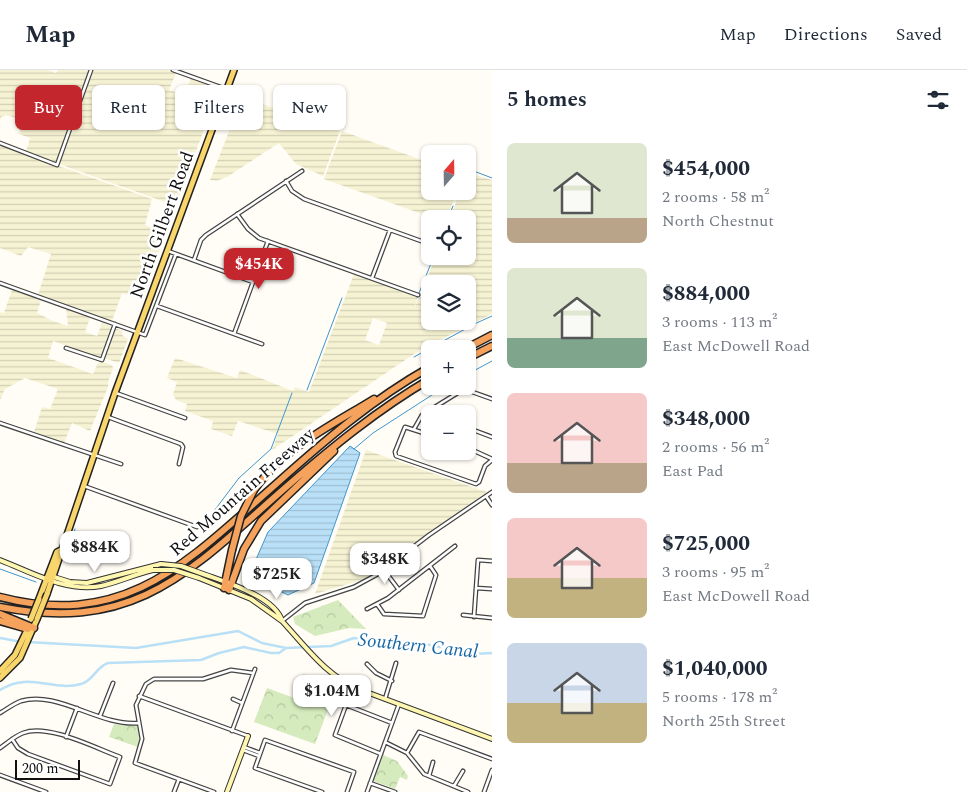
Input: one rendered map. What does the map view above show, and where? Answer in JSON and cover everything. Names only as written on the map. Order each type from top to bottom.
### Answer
[{"type":"highway","points":[[476,343],[492,335]]},
{"type":"highway","points":[[476,354],[492,346]]},
{"type":"highway","name":"Red Mountain Freeway","points":[[0,597],[32,604],[76,604],[106,600],[131,592],[160,578],[194,556],[340,428],[421,372]]},
{"type":"highway","points":[[227,586],[231,557],[241,516],[254,490],[269,471],[287,454],[379,395],[414,376]]},
{"type":"highway","name":"Red Mountain Freeway","points":[[0,607],[39,613],[74,613],[116,606],[154,592],[182,576],[202,561],[331,448],[366,421],[421,385]]},
{"type":"highway","points":[[227,586],[244,550],[261,521],[366,421]]},
{"type":"highway","points":[[0,614],[11,620],[32,624]]},
{"type":"highway","points":[[0,621],[32,624]]},
{"type":"main road","name":"North Gilbert Road","points":[[229,85],[234,70]]},
{"type":"main road","name":"North Gilbert Road","points":[[0,678],[17,662],[49,578],[62,554],[61,550],[106,417],[212,130]]},
{"type":"main road","points":[[0,560],[76,587],[91,588],[153,570],[174,570],[227,586],[260,599],[281,615],[282,621],[303,644],[326,668],[344,682],[492,738]]},
{"type":"main road","points":[[49,578],[87,583],[161,564],[181,566],[206,575],[227,586]]},
{"type":"main road","name":"North Gilbert Road","points":[[0,671],[22,648]]},
{"type":"main road","points":[[227,792],[248,736]]},
{"type":"street","points":[[0,143],[57,165],[91,70]]},
{"type":"street","points":[[173,70],[214,85]]},
{"type":"street","points":[[194,260],[203,237],[302,171]]},
{"type":"street","points":[[286,181],[292,190],[304,199],[421,241]]},
{"type":"street","points":[[237,214],[253,234],[268,241],[418,295]]},
{"type":"street","points":[[372,278],[390,230]]},
{"type":"street","points":[[234,334],[268,241]]},
{"type":"street","points":[[167,250],[253,282]]},
{"type":"street","name":"North Gilbert Road","points":[[137,333],[144,335],[148,332],[176,254]]},
{"type":"street","points":[[0,283],[137,333]]},
{"type":"street","points":[[157,306],[262,344]]},
{"type":"street","points":[[66,348],[102,360],[115,324]]},
{"type":"street","points":[[438,405],[464,389],[492,399]]},
{"type":"street","points":[[115,393],[185,418]]},
{"type":"street","points":[[414,429],[418,418],[421,416]]},
{"type":"street","points":[[106,417],[183,445],[179,464]]},
{"type":"street","points":[[0,423],[121,464]]},
{"type":"street","points":[[421,432],[407,427],[404,428],[395,452],[396,456],[476,484],[479,482],[485,466],[492,460],[476,452]]},
{"type":"street","points":[[476,431],[492,437]]},
{"type":"street","points":[[82,485],[197,527]]},
{"type":"street","points":[[282,621],[305,603],[328,593],[354,586],[384,570],[492,492]]},
{"type":"street","points":[[487,495],[492,500]]},
{"type":"street","points":[[487,495],[492,505]]},
{"type":"street","points":[[367,608],[399,590],[455,546]]},
{"type":"street","points":[[474,617],[478,560],[492,561]]},
{"type":"street","points":[[377,604],[384,614],[423,616],[436,574],[430,566]]},
{"type":"street","points":[[384,570],[399,590]]},
{"type":"street","points":[[476,588],[492,589]]},
{"type":"street","points":[[463,615],[492,618]]},
{"type":"street","points":[[385,699],[396,663]]},
{"type":"street","points":[[367,664],[376,673],[392,681]]},
{"type":"street","points":[[232,731],[254,669]]},
{"type":"street","points":[[214,792],[135,763],[142,744],[136,710],[139,696],[143,687],[154,679],[199,680],[231,670],[253,673]]},
{"type":"street","points":[[100,716],[113,683]]},
{"type":"street","points":[[139,696],[248,736]]},
{"type":"street","points":[[0,713],[26,700],[62,703],[118,723],[139,723]]},
{"type":"street","points":[[233,700],[242,703]]},
{"type":"street","points":[[366,792],[399,704]]},
{"type":"street","points":[[381,754],[334,735],[346,705],[392,723]]},
{"type":"street","points":[[66,737],[76,708]]},
{"type":"street","points":[[0,747],[12,739],[22,733],[42,730],[120,757],[110,784],[28,754],[18,748],[12,739]]},
{"type":"street","points":[[407,752],[419,732],[492,759]]},
{"type":"street","points":[[322,792],[255,768],[265,740],[354,772],[347,792]]},
{"type":"street","points":[[385,742],[407,752],[420,771],[428,776],[467,792]]},
{"type":"street","points":[[243,749],[259,755]]},
{"type":"street","points":[[428,776],[433,762]]},
{"type":"street","points":[[484,792],[492,770]]},
{"type":"street","points":[[454,786],[462,771]]},
{"type":"street","points":[[0,775],[46,792]]},
{"type":"street","points":[[174,792],[179,779]]},
{"type":"street","points":[[370,783],[396,792]]},
{"type":"shaded area","points":[[0,70],[48,70],[56,73],[58,70],[90,70],[82,92],[82,85],[15,85],[15,118],[6,115],[1,117],[0,121]]},
{"type":"shaded area","points":[[92,70],[168,70],[176,73],[169,90],[175,92],[175,130],[204,130],[176,206],[59,164],[71,130],[82,130],[82,98]]},
{"type":"shaded area","points":[[191,78],[211,85],[188,85]]},
{"type":"shaded area","points":[[263,104],[273,108],[273,130],[340,131],[323,176],[296,164],[279,143],[227,177],[216,181],[210,180],[230,130],[263,130]]},
{"type":"shaded area","points":[[20,130],[68,130],[56,162],[26,152],[30,138],[19,134]]},
{"type":"shaded area","points":[[342,131],[421,160],[421,200],[454,200],[450,210],[421,210],[421,214],[324,179]]},
{"type":"shaded area","points":[[0,145],[152,199],[145,225],[166,233],[142,299],[122,293],[112,321],[38,295],[51,254],[28,247],[21,256],[0,248]]},
{"type":"shaded area","points":[[476,175],[492,180],[492,314],[476,322],[476,275],[428,275],[432,265],[476,265],[476,210],[453,210],[457,200],[476,200]]},
{"type":"shaded area","points":[[354,274],[417,297],[415,307],[421,292],[421,330],[460,330],[440,340],[421,340],[421,350],[272,450],[278,434],[238,421],[232,436],[211,429],[213,421],[185,411],[187,404],[176,400],[173,394],[177,382],[167,378],[175,358],[237,378],[240,370],[293,391],[295,387],[309,392]],"holes":[[[373,318],[387,323],[379,345],[365,340]]]},
{"type":"shaded area","points":[[12,290],[41,300],[37,313],[53,321],[68,326],[66,309],[90,318],[85,332],[97,336],[102,323],[113,327],[101,358],[53,341],[48,358],[93,374],[99,361],[112,365],[113,368],[108,387],[90,431],[72,423],[64,443],[34,432],[42,407],[50,409],[58,389],[25,378],[5,389],[0,400],[0,312],[4,313]]},
{"type":"shaded area","points":[[114,328],[123,331],[122,335],[128,339],[119,363],[104,358]]},
{"type":"shaded area","points":[[366,450],[487,492],[430,531],[379,571],[365,579],[315,594]]},
{"type":"green space","points":[[338,600],[366,629],[349,628],[315,636],[295,624],[293,617]]},
{"type":"green space","points":[[303,674],[328,681],[329,677],[338,683],[315,744],[254,722],[267,688],[294,698]]},
{"type":"green space","points":[[114,724],[128,726],[137,724],[140,738],[138,747],[109,737]]},
{"type":"green space","points":[[383,755],[397,761],[408,776],[407,780],[400,777],[395,789],[373,781]]},
{"type":"water","points":[[350,446],[360,453],[314,583],[288,595],[253,578],[251,571],[268,532]]},
{"type":"waterway","points":[[476,172],[492,178]]},
{"type":"waterway","points":[[451,210],[453,206]]},
{"type":"waterway","points":[[417,298],[430,265]]},
{"type":"waterway","points":[[307,390],[342,298]]},
{"type":"waterway","points":[[476,323],[492,316]]},
{"type":"waterway","points":[[414,357],[464,330]]},
{"type":"waterway","points":[[476,370],[492,361]]},
{"type":"waterway","points":[[214,511],[239,478],[271,449],[292,393]]},
{"type":"waterway","points":[[354,449],[373,433],[432,395]]},
{"type":"waterway","points":[[75,529],[73,535],[82,538]]},
{"type":"waterway","points":[[0,569],[36,582]]},
{"type":"waterway","name":"Southern Canal","points":[[27,642],[136,648],[238,631],[262,643],[286,648],[331,646],[354,638],[379,643],[406,642],[430,645],[473,654],[492,653]]},
{"type":"waterway","points":[[0,638],[22,642]]},
{"type":"waterway","points":[[0,690],[21,682],[60,686],[81,684],[89,680],[100,668],[108,663],[201,660],[244,647],[271,653],[279,653],[286,648]]}]
